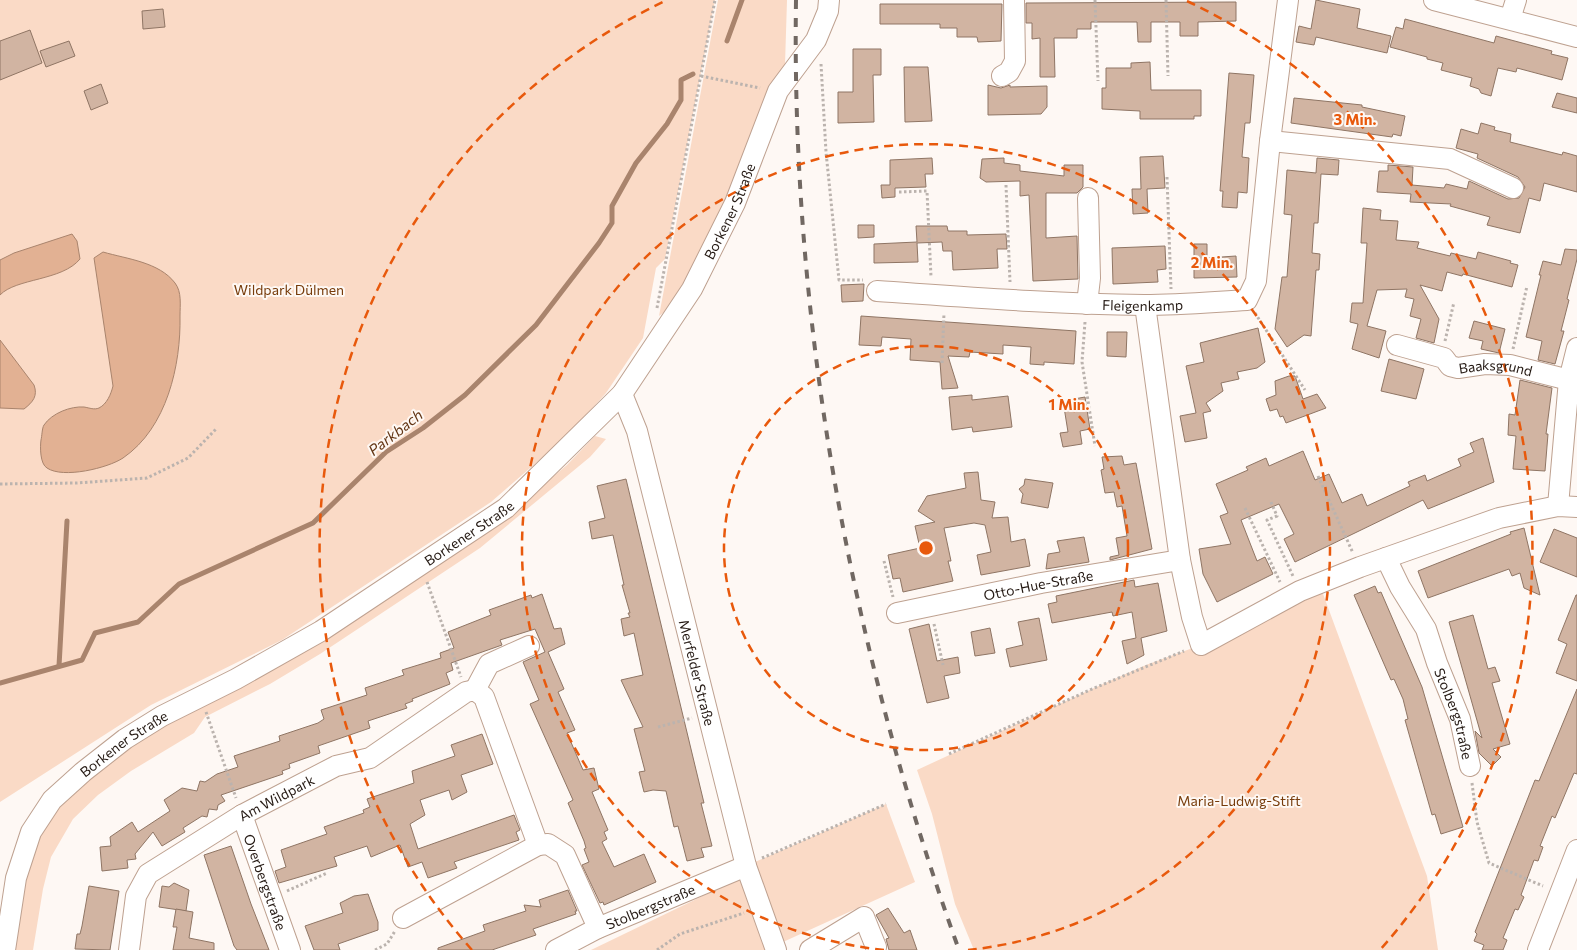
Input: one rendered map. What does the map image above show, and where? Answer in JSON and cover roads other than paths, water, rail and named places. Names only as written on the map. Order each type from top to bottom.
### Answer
[{"type":"street","name":"Borkener Straße","points":[[5,950],[16,878],[31,832],[52,800],[77,777],[125,739],[162,716],[236,679],[321,631],[506,508],[622,394],[662,337],[692,289],[735,203],[778,91],[816,40],[828,11],[828,0]]},
{"type":"street","points":[[1002,76],[1009,72],[1016,61],[1014,0]]},
{"type":"street","points":[[1288,0],[1270,141],[1450,158],[1513,188]]},
{"type":"street","points":[[1434,0],[1577,37]]},
{"type":"street","points":[[1510,19],[1516,0]]},
{"type":"street","name":"Fleigenkamp","points":[[877,291],[1087,304],[1145,305],[1247,300],[1256,281],[1270,141]]},
{"type":"street","points":[[1087,304],[1090,278],[1088,198]]},
{"type":"street","points":[[1145,305],[1180,560],[1192,617],[1201,645],[1294,595],[1360,567],[1499,518],[1568,506],[1569,380],[1577,348]]},
{"type":"street","name":"Baaksgrund","points":[[1397,344],[1444,358],[1450,366],[1458,368],[1485,364],[1510,365],[1569,380]]},
{"type":"street","name":"Merfelder Straße","points":[[622,394],[638,431],[710,714],[746,866],[776,950]]},
{"type":"street","name":"Stolbergstraße","points":[[1386,558],[1400,587],[1426,629],[1460,719],[1470,766]]},
{"type":"street","name":"Otto-Hue-Straße","points":[[897,613],[1041,583],[1180,560]]},
{"type":"street","name":"Am Wildpark","points":[[129,950],[136,896],[148,874],[242,815],[336,766],[370,758],[471,691],[489,664],[529,646]]},
{"type":"street","points":[[471,691],[484,697],[538,845]]},
{"type":"street","name":"Overbergstraße","points":[[242,815],[290,950]]},
{"type":"street","points":[[403,918],[538,845],[548,844],[565,855],[598,928]]},
{"type":"street","points":[[1538,950],[1577,850]]},
{"type":"street","name":"Stolbergstraße","points":[[556,950],[598,928],[746,866]]},
{"type":"street","points":[[810,950],[864,917],[876,947]]},
{"type":"waterway","points":[[727,41],[742,0]]},
{"type":"waterway","name":"Parkbach","points":[[0,683],[82,660],[95,633],[138,622],[179,584],[313,523],[386,452],[423,428],[465,395],[536,325],[599,243],[612,223],[612,206],[636,163],[667,124],[681,100],[681,80],[693,74]]},
{"type":"waterway","points":[[59,666],[67,521]]},
{"type":"railway","points":[[796,0],[797,121],[804,242],[817,362],[835,482],[858,601],[887,719],[920,835],[959,950]]},
{"type":"park label","name":"Wildpark Dülmen","points":[[289,289]]},
{"type":"park label","name":"Maria-Ludwig-Stift","points":[[1239,800]]}]
